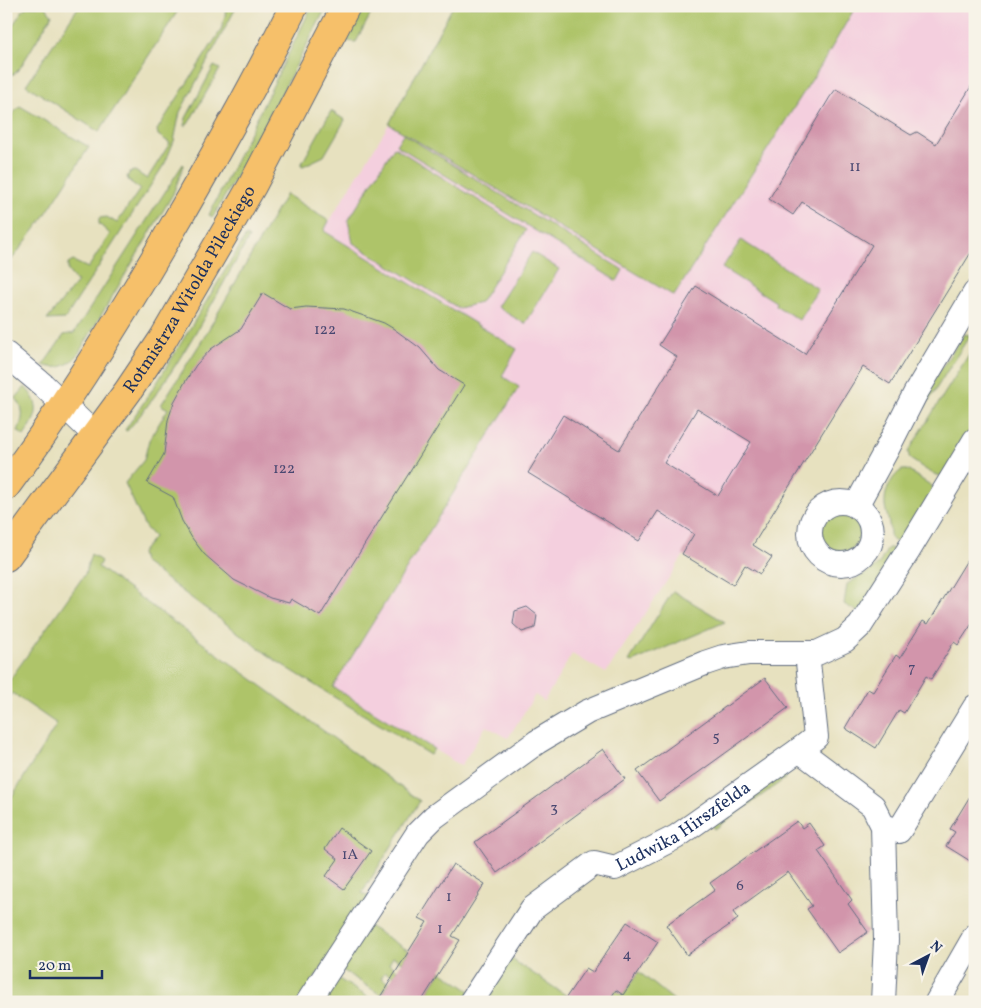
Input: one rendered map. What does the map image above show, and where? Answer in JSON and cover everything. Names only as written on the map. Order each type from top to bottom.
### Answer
[{"type":"main road","points":[[6,486],[64,405],[130,300],[258,78],[294,6]]},
{"type":"main road","name":"Rotmistrza Witolda Pileckiego","points":[[6,557],[96,436],[168,331],[252,186],[346,6]]},
{"type":"street","points":[[856,506],[915,394],[975,294]]},
{"type":"street","points":[[6,354],[43,385],[96,436]]},
{"type":"street","points":[[308,1002],[418,833],[434,817],[537,742],[587,712],[723,657],[749,654],[817,653],[845,640],[860,626],[975,440]]},
{"type":"street","name":"Ludwika Hirszfelda","points":[[471,1002],[532,909],[594,863],[603,867],[615,868],[676,837],[816,737],[807,654]]},
{"type":"street","points":[[884,826],[900,831],[975,707]]},
{"type":"street","points":[[799,750],[873,806],[884,826],[886,940],[883,1002]]},
{"type":"street","points":[[937,1002],[975,936]]},
{"type":"shaded area","points":[[856,6],[975,6],[975,247],[890,384],[862,367],[753,545],[772,557],[760,574],[745,565],[733,585],[684,555],[606,673],[572,654],[544,701],[535,695],[508,738],[486,726],[461,766],[333,687],[519,388],[324,230],[389,124],[674,296],[825,59]]},
{"type":"green space","points":[[28,6],[45,6],[52,15],[20,68],[14,74],[6,75],[6,35],[23,10]]},
{"type":"green space","points":[[79,6],[181,6],[99,132],[26,85]]},
{"type":"green space","points":[[226,6],[237,6],[180,112],[174,141],[165,163],[65,319],[47,320],[77,282],[68,271],[68,264],[73,261],[88,268],[110,234],[99,224],[99,218],[107,217],[117,223],[140,189],[129,181],[127,177],[130,172],[135,171],[147,179],[170,143],[158,135],[157,130],[221,30]]},
{"type":"green space","points":[[312,6],[327,6],[261,133],[213,217],[209,215]]},
{"type":"green space","points":[[362,6],[375,6],[356,42],[344,41]]},
{"type":"green space","points":[[453,6],[856,6],[825,59],[674,296],[389,124]]},
{"type":"green space","points":[[214,66],[220,69],[188,124],[185,126],[186,118]]},
{"type":"green space","points":[[20,106],[89,147],[42,220],[6,267],[6,121]]},
{"type":"green space","points":[[331,111],[345,120],[324,156],[303,166],[301,165]]},
{"type":"green space","points":[[403,134],[623,270],[617,281],[396,145]]},
{"type":"green space","points":[[394,147],[526,230],[480,303],[458,308],[353,243],[348,221]]},
{"type":"green space","points":[[183,164],[173,194],[77,356],[61,367],[43,365],[64,335],[74,333]]},
{"type":"green space","points":[[286,194],[329,221],[324,231],[517,349],[502,376],[519,387],[333,687],[434,749],[430,755],[275,660],[143,562],[141,553],[154,537],[145,527],[125,483],[144,460],[149,440],[168,409],[161,405],[203,339]]},
{"type":"green space","points":[[246,236],[249,238],[177,362],[145,409],[127,431],[125,430],[158,381]]},
{"type":"green space","points":[[741,240],[818,289],[799,320],[775,305],[776,302],[722,268]]},
{"type":"green space","points":[[532,252],[559,269],[525,324],[497,307]]},
{"type":"green space","points":[[964,334],[970,335],[902,443],[925,393]]},
{"type":"green space","points":[[971,351],[975,352],[975,428],[945,476],[936,475],[910,459],[908,452]]},
{"type":"green space","points":[[25,387],[34,400],[36,412],[24,436],[18,431],[22,414],[21,407],[16,398]]},
{"type":"green space","points":[[902,470],[907,470],[932,486],[934,494],[902,544],[894,541],[891,537],[885,496],[890,483]]},
{"type":"green space","points":[[844,513],[851,516],[857,522],[860,533],[859,541],[851,550],[844,553],[836,553],[829,550],[821,541],[820,529],[823,522],[832,514]]},
{"type":"green space","points":[[888,548],[898,552],[861,614],[844,604],[847,584],[879,564]]},
{"type":"green space","points":[[91,554],[101,561],[98,567],[420,801],[362,893],[369,896],[299,1002],[6,1002],[6,806],[57,724],[12,693],[6,702],[6,685],[85,574]]},
{"type":"green space","points":[[673,591],[725,622],[632,662],[629,661]]},
{"type":"green space","points":[[780,769],[786,778],[715,829],[709,821]]},
{"type":"green space","points":[[367,925],[409,951],[402,962],[393,957],[389,964],[397,970],[393,976],[385,972],[381,978],[389,983],[381,995],[339,968]]},
{"type":"green space","points":[[507,956],[567,996],[563,1002],[498,1002],[484,993]]},
{"type":"green space","points":[[441,971],[470,991],[464,1002],[421,1002]]},
{"type":"green space","points":[[639,972],[675,1001],[608,1002],[616,990],[623,995]]},
{"type":"green space","points":[[334,976],[376,1002],[317,1002]]},
{"type":"building","points":[[975,80],[975,246],[890,384],[863,367],[753,545],[772,557],[760,574],[745,565],[733,585],[682,554],[694,534],[658,511],[639,541],[528,473],[563,415],[619,450],[677,357],[659,345],[696,286],[805,354],[872,245],[802,202],[793,215],[769,199],[836,89],[911,135],[917,132],[936,144]],"holes":[[[697,409],[751,442],[718,496],[664,463]]]},
{"type":"building","points":[[263,293],[290,309],[306,307],[344,309],[384,323],[420,348],[439,370],[464,385],[320,616],[291,599],[289,603],[270,598],[234,580],[204,554],[192,538],[182,521],[173,497],[147,483],[164,454],[168,420],[174,402],[185,382],[196,365],[211,349],[241,329]]},
{"type":"building","points":[[975,547],[975,619],[958,645],[954,642],[931,679],[926,676],[904,713],[899,710],[876,748],[845,728],[868,689],[873,692],[896,655],[900,658],[923,621],[928,624]]},
{"type":"building","points":[[527,607],[537,615],[535,628],[522,632],[513,624],[515,611]]},
{"type":"building","points":[[765,678],[788,708],[659,801],[637,771]]},
{"type":"building","points":[[603,749],[625,779],[497,873],[475,842]]},
{"type":"building","points":[[975,788],[975,864],[946,846],[955,832],[950,829]]},
{"type":"building","points":[[797,821],[802,828],[809,823],[825,846],[818,851],[852,900],[848,904],[868,932],[838,953],[807,909],[812,906],[788,872],[733,912],[738,919],[687,955],[666,925],[715,890],[710,883]]},
{"type":"building","points":[[339,828],[371,851],[344,889],[326,876],[338,859],[325,849]]},
{"type":"building","points":[[453,864],[485,884],[452,936],[460,940],[421,1002],[377,1002],[427,922],[419,918]]},
{"type":"building","points":[[627,922],[658,942],[623,995],[616,990],[608,1002],[563,1002],[586,968],[593,972]]}]
